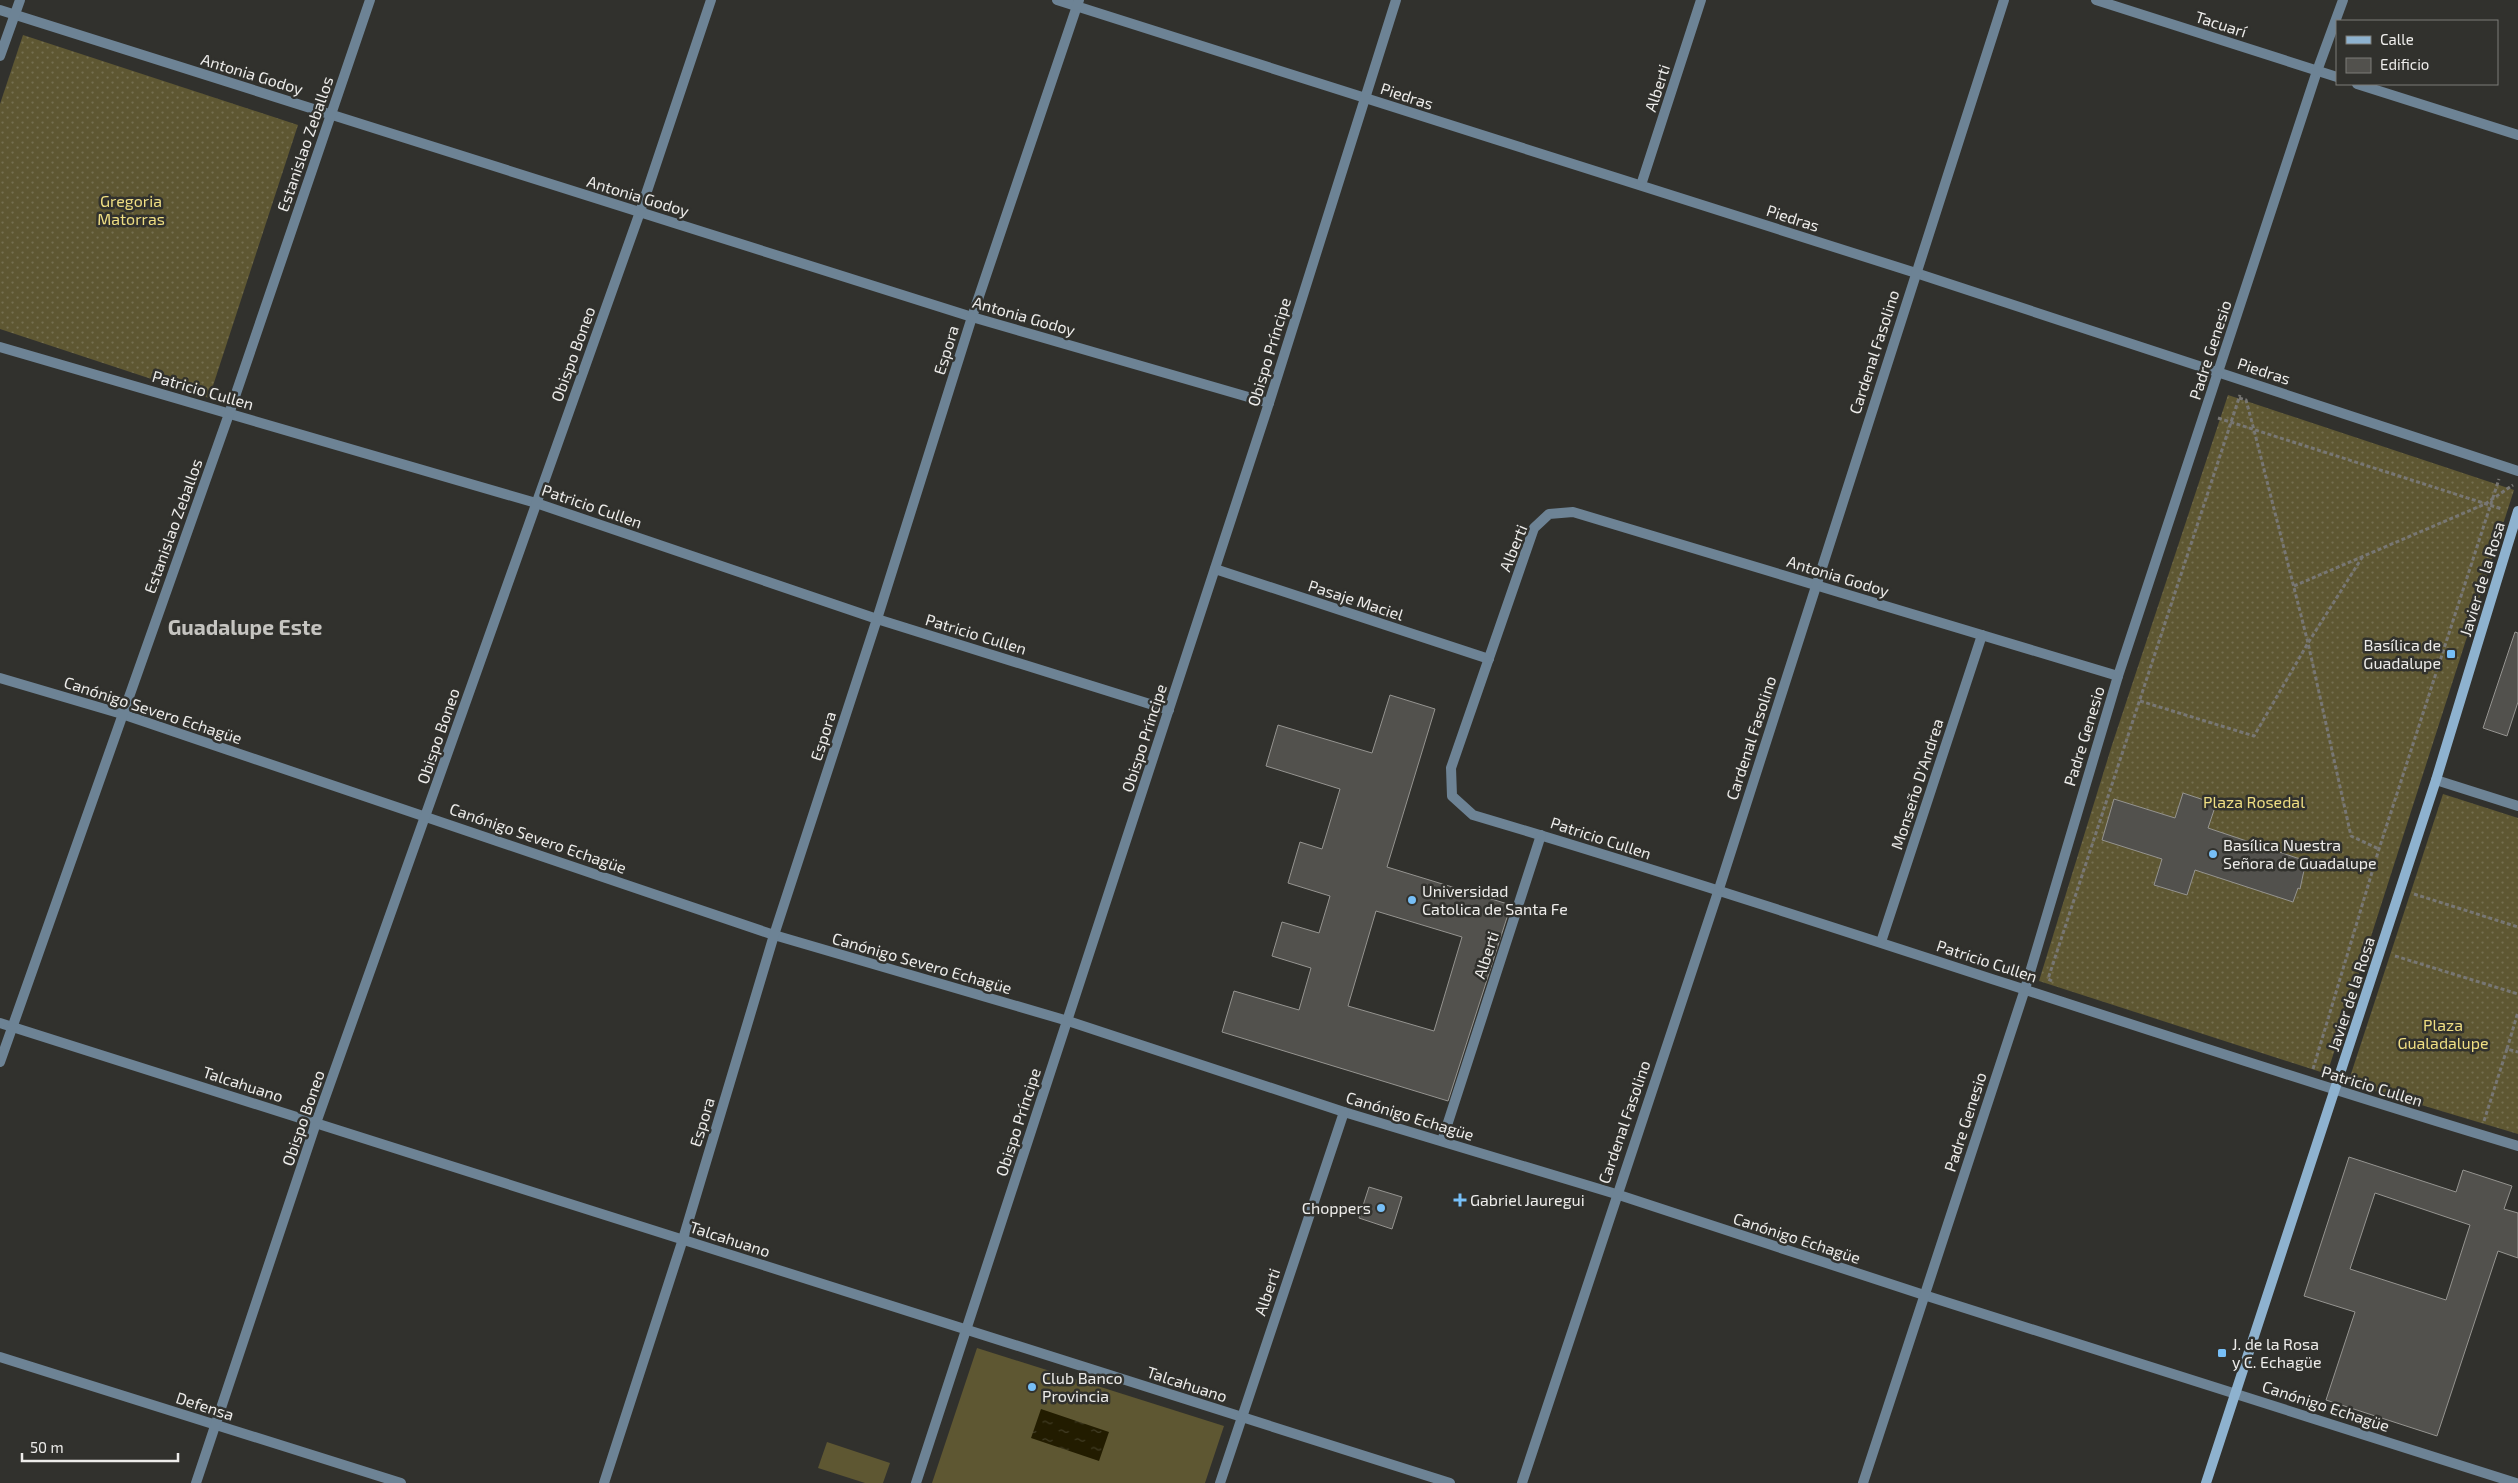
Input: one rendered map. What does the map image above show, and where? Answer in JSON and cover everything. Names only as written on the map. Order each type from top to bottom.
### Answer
[{"type":"street","points":[[0,56],[20,0]]},
{"type":"street","name":"Estanislao Zeballos","points":[[0,1062],[229,414],[370,0]]},
{"type":"street","name":"Obispo Boneo","points":[[196,1483],[316,1123],[640,212],[711,0]]},
{"type":"street","name":"Piedras","points":[[1057,0],[1078,3],[1364,98],[1916,273],[2518,471]]},
{"type":"street","name":"Obispo Príncipe","points":[[916,1483],[1215,569],[1396,0]]},
{"type":"street","name":"Alberti","points":[[1641,185],[1701,0]]},
{"type":"street","name":"Cardenal Fasolino","points":[[1522,1483],[1616,1194],[1718,892],[2004,0]]},
{"type":"street","name":"Tacuarí","points":[[2096,0],[2336,77]]},
{"type":"street","name":"Padre Genesio","points":[[1863,1483],[2025,989],[2118,676],[2317,71],[2343,0]]},
{"type":"street","name":"Espora","points":[[604,1483],[683,1240],[774,934],[877,619],[972,317],[1078,3]]},
{"type":"street","name":"Antonia Godoy","points":[[0,10],[972,317],[1269,402]]},
{"type":"street","points":[[2360,85],[2518,135]]},
{"type":"street","name":"Patricio Cullen","points":[[0,347],[536,503],[877,619],[1169,710]]},
{"type":"street","name":"Antonia Godoy","points":[[1549,514],[1573,512],[2118,676]]},
{"type":"street","name":"Javier de la Rosa","points":[[2206,1483],[2436,780],[2518,513]]},
{"type":"street","name":"Alberti","points":[[1452,796],[1451,768],[1534,528],[1549,514]]},
{"type":"street","name":"Pasaje Maciel","points":[[1215,569],[1489,659]]},
{"type":"street","name":"Monseño D'Andrea","points":[[1881,942],[1982,635]]},
{"type":"street","name":"Canónigo Severo Echagüe","points":[[0,678],[122,714],[774,934],[1068,1021]]},
{"type":"street","points":[[2436,780],[2518,806]]},
{"type":"street","name":"Patricio Cullen","points":[[1452,796],[1473,814],[1881,942],[2335,1091],[2518,1146]]},
{"type":"street","name":"Alberti","points":[[1442,1141],[1541,835]]},
{"type":"street","name":"Canónigo Echagüe","points":[[1068,1021],[1344,1112],[1616,1194],[1924,1295],[2236,1392],[2516,1483]]},
{"type":"street","name":"Talcahuano","points":[[0,1023],[1450,1483]]},
{"type":"street","name":"Alberti","points":[[1220,1483],[1344,1112]]},
{"type":"street","name":"Defensa","points":[[0,1357],[401,1483]]},
{"type":"path","points":[[2048,979],[2244,381]]},
{"type":"path","points":[[2239,398],[2246,400],[2294,586],[2351,836],[2379,849]]},
{"type":"path","points":[[2205,414],[2518,513]]},
{"type":"path","points":[[2313,1069],[2379,849],[2503,466]]},
{"type":"path","points":[[2294,586],[2485,504],[2518,482]]},
{"type":"path","points":[[2140,701],[2254,736],[2308,643],[2363,556]]},
{"type":"path","points":[[2400,889],[2518,927]]},
{"type":"path","points":[[2380,951],[2518,994]]},
{"type":"path","points":[[2479,1135],[2518,1012]]},
{"type":"path","points":[[2507,1049],[2518,1052]]},
{"type":"green space","name":"Gregoria Matorras","points":[[23,35],[298,125],[209,398],[0,329],[0,104]]},
{"type":"green space","name":"Plaza Rosedal","points":[[2228,395],[2514,490],[2327,1074],[2039,981],[2112,745]]},
{"type":"green space","name":"Plaza Gualadalupe","points":[[2443,794],[2518,818],[2518,1134],[2348,1083]]},
{"type":"green space","name":"Club Banco Provincia","points":[[977,1348],[1224,1426],[1205,1483],[932,1483]]},
{"type":"green space","points":[[827,1442],[890,1463],[883,1483],[865,1483],[818,1468]]},
{"type":"water","points":[[1041,1409],[1109,1432],[1099,1461],[1031,1438]]},
{"type":"building","points":[[2515,632],[2518,633],[2518,702],[2507,736],[2483,728]]},
{"type":"building","name":"Universidad Catolica de Santa Fe","points":[[1390,695],[1435,709],[1387,867],[1511,905],[1448,1101],[1222,1032],[1234,991],[1299,1010],[1311,968],[1272,956],[1282,922],[1319,933],[1330,896],[1288,883],[1300,842],[1322,849],[1340,789],[1266,766],[1278,725],[1372,753]],"holes":[[[1376,911],[1462,937],[1434,1031],[1348,1006]]]},
{"type":"building","points":[[2183,793],[2216,804],[2208,828],[2306,861],[2300,889],[2298,888],[2293,902],[2195,870],[2187,895],[2154,885],[2162,859],[2102,840],[2114,799],[2175,818]]},
{"type":"building","points":[[2349,1157],[2456,1192],[2463,1170],[2512,1186],[2504,1209],[2518,1213],[2518,1258],[2498,1251],[2437,1436],[2326,1400],[2355,1312],[2304,1296]],"holes":[[[2375,1193],[2470,1225],[2446,1300],[2350,1269]]]},
{"type":"building","name":"Choppers","points":[[1369,1187],[1402,1197],[1392,1229],[1359,1218]]},
{"type":"place","name":"Basílica de Guadalupe","points":[[2451,654]]},
{"type":"place","name":"Basílica Nuestra Señora de Guadalupe","points":[[2213,854]]},
{"type":"place","name":"Universidad Catolica de Santa Fe","points":[[1412,900]]},
{"type":"place","name":"Gabriel Jauregui","points":[[1460,1200]]},
{"type":"place","name":"Choppers","points":[[1381,1208]]},
{"type":"place","name":"J. de la Rosa y C. Echagüe","points":[[2222,1353]]},
{"type":"place","name":"Club Banco Provincia","points":[[1032,1387]]},
{"type":"district","name":"Guadalupe Este","points":[[245,628]]}]
